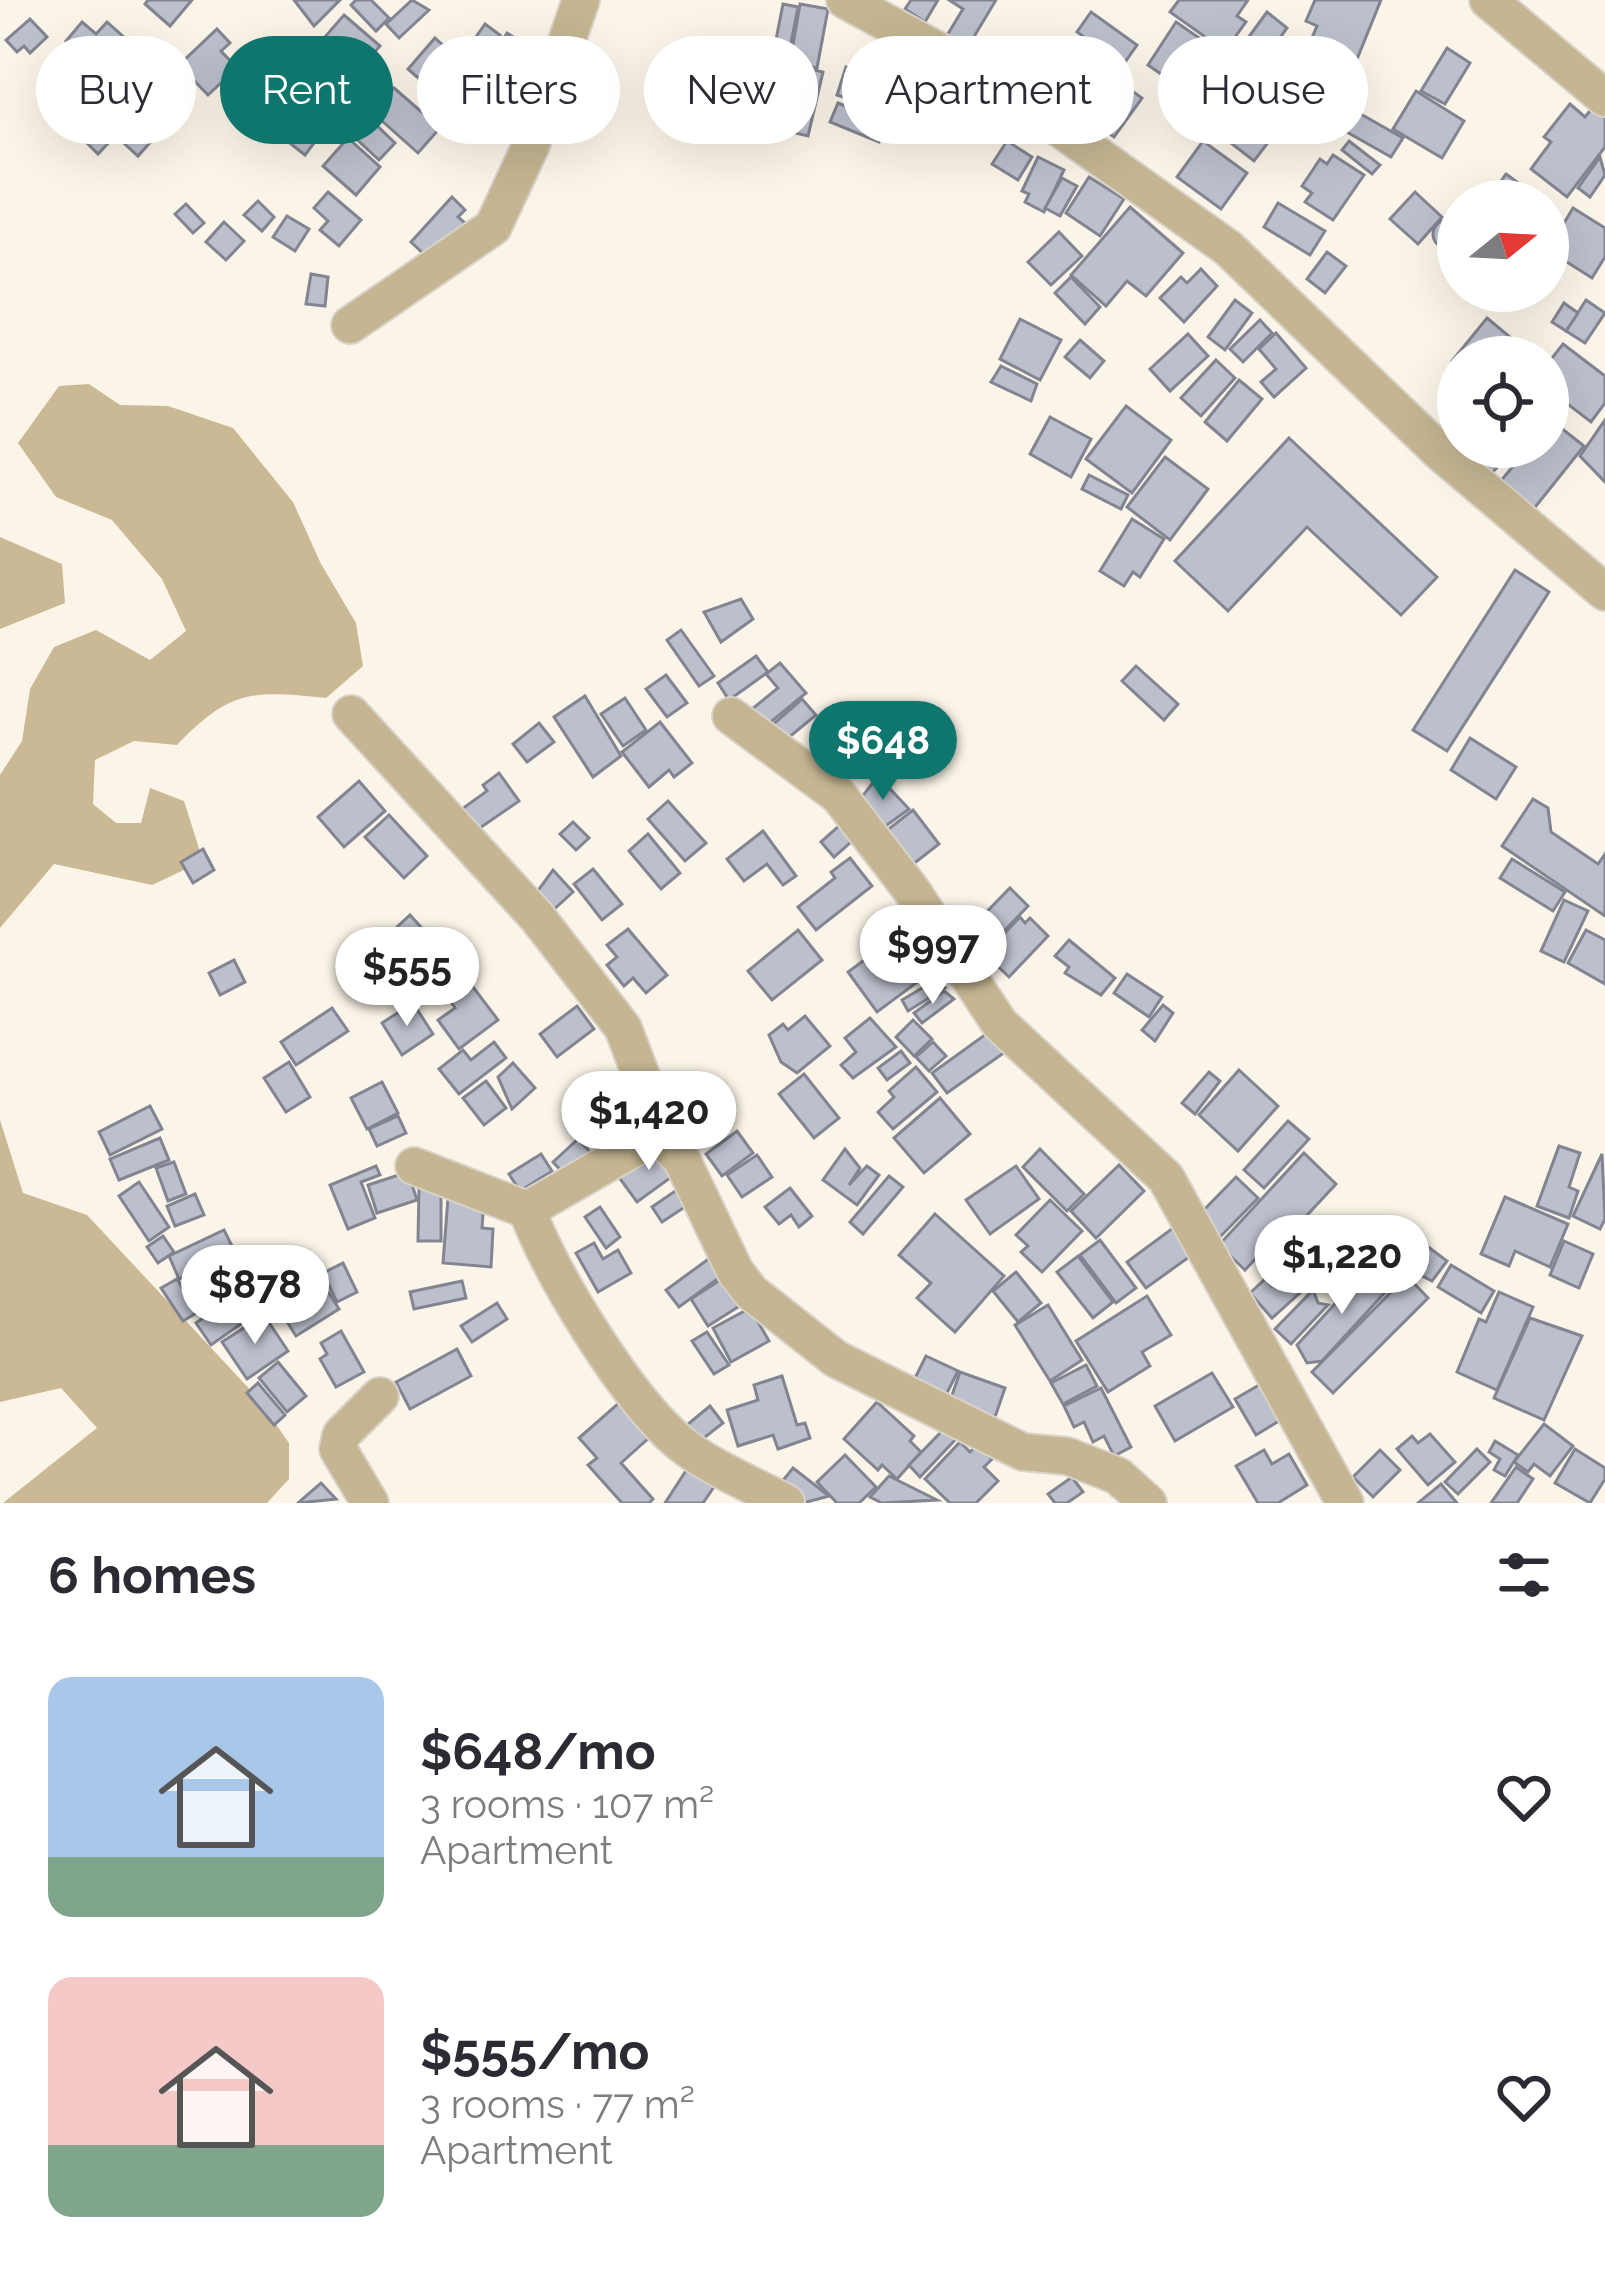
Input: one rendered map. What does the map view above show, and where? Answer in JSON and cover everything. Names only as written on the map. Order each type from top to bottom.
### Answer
[{"type":"street","points":[[350,326],[493,227],[531,145],[581,0]]},
{"type":"street","points":[[845,0],[990,79],[1228,248],[1440,452],[1605,592]]},
{"type":"street","points":[[1488,0],[1605,98]]},
{"type":"street","points":[[351,714],[537,917],[623,1028],[664,1138],[682,1160],[735,1271],[752,1292],[836,1359],[1023,1452],[1067,1456],[1118,1476],[1148,1503]]},
{"type":"street","points":[[731,716],[839,796],[912,891],[1000,1024],[1166,1178],[1345,1503]]},
{"type":"street","points":[[527,1210],[650,1134],[664,1138]]},
{"type":"street","points":[[414,1166],[527,1210],[538,1240],[610,1363],[647,1411],[683,1445],[786,1503]]},
{"type":"street","points":[[370,1503],[338,1448],[341,1435],[380,1396]]},
{"type":"shaded area","points":[[89,384],[120,405],[168,406],[233,428],[293,502],[321,564],[356,623],[363,666],[326,698],[279,694],[244,698],[212,713],[177,745],[134,741],[95,760],[93,804],[116,823],[141,823],[150,788],[184,801],[203,861],[152,885],[54,864],[0,928],[0,775],[22,741],[30,689],[54,647],[96,630],[150,660],[186,631],[162,579],[112,520],[56,497],[18,443],[59,386]]},
{"type":"shaded area","points":[[0,537],[62,564],[65,603],[0,629]]},
{"type":"shaded area","points":[[0,1120],[23,1193],[87,1215],[257,1397],[289,1443],[289,1479],[267,1503],[3,1503],[97,1428],[61,1388],[0,1402]]},
{"type":"building","points":[[148,0],[192,0],[170,26],[145,4]]},
{"type":"building","points":[[294,0],[340,0],[314,26]]},
{"type":"building","points":[[356,0],[371,0],[389,18],[376,31],[351,5]]},
{"type":"building","points":[[412,0],[429,10],[399,38],[386,24]]},
{"type":"building","points":[[911,0],[938,0],[925,22],[905,9]]},
{"type":"building","points":[[949,0],[996,0],[974,36],[947,36],[963,9]]},
{"type":"building","points":[[1179,0],[1248,0],[1237,16],[1246,22],[1236,36],[1204,36],[1170,12]]},
{"type":"building","points":[[1315,0],[1381,0],[1366,36],[1313,36],[1317,26],[1306,21]]},
{"type":"building","points":[[783,4],[798,7],[792,36],[777,36]]},
{"type":"building","points":[[800,4],[828,9],[818,63],[818,36],[794,36]]},
{"type":"building","points":[[1091,12],[1124,36],[1083,36],[1077,32]]},
{"type":"building","points":[[1267,12],[1287,28],[1281,36],[1249,36]]},
{"type":"building","points":[[344,15],[368,36],[326,36]]},
{"type":"building","points":[[30,19],[46,36],[36,36],[36,47],[30,53],[24,46],[17,52],[6,40]]},
{"type":"building","points":[[82,22],[96,34],[107,22],[123,36],[70,36]]},
{"type":"building","points":[[1176,22],[1196,36],[1167,36]]},
{"type":"building","points":[[485,24],[500,35],[499,36],[477,36]]},
{"type":"building","points":[[217,29],[224,36],[220,84],[208,95],[196,83],[196,49]]},
{"type":"building","points":[[1447,48],[1470,63],[1445,104],[1421,91]]},
{"type":"building","points":[[1158,50],[1158,72],[1148,65]]},
{"type":"building","points":[[393,89],[417,108],[417,144],[426,144],[418,153],[393,131]]},
{"type":"building","points":[[1416,91],[1464,121],[1442,158],[1393,129]]},
{"type":"building","points":[[1597,102],[1605,108],[1605,147],[1569,194],[1569,180],[1545,180],[1531,169],[1551,142],[1544,137],[1570,104],[1585,117]]},
{"type":"building","points":[[838,103],[842,105],[842,127],[830,122]]},
{"type":"building","points":[[1368,118],[1403,138],[1391,157],[1368,144]]},
{"type":"building","points":[[393,141],[395,143],[379,160],[362,144]]},
{"type":"building","points":[[88,144],[107,144],[98,154]]},
{"type":"building","points":[[125,144],[149,144],[138,156]]},
{"type":"building","points":[[291,144],[313,144],[305,155]]},
{"type":"building","points":[[343,144],[355,144],[380,167],[356,195],[323,166]]},
{"type":"building","points":[[1005,144],[1032,157],[1018,180],[992,164]]},
{"type":"building","points":[[1201,144],[1247,173],[1221,209],[1177,177]]},
{"type":"building","points":[[1232,144],[1267,144],[1254,161]]},
{"type":"building","points":[[1353,144],[1380,165],[1372,174],[1342,150]]},
{"type":"building","points":[[1333,155],[1364,175],[1333,220],[1305,202],[1312,193],[1302,186],[1320,159],[1327,164]]},
{"type":"building","points":[[1038,157],[1064,170],[1044,212],[1025,202],[1029,194],[1022,191]]},
{"type":"building","points":[[1600,157],[1605,175],[1590,197],[1578,188]]},
{"type":"building","points":[[1089,177],[1124,199],[1100,236],[1066,213]]},
{"type":"building","points":[[1062,178],[1077,186],[1060,216],[1045,208]]},
{"type":"building","points":[[328,192],[361,220],[339,246],[320,230],[328,221],[314,208]]},
{"type":"building","points":[[1415,192],[1437,212],[1437,223],[1418,244],[1390,219]]},
{"type":"building","points":[[452,197],[465,210],[458,217],[466,224],[432,262],[411,242]]},
{"type":"building","points":[[258,201],[274,217],[262,231],[244,215]]},
{"type":"building","points":[[1278,203],[1325,231],[1310,255],[1264,227]]},
{"type":"building","points":[[186,204],[204,223],[193,233],[175,214]]},
{"type":"building","points":[[1130,207],[1183,253],[1146,296],[1127,281],[1106,306],[1071,275]]},
{"type":"building","points":[[1573,208],[1605,228],[1605,257],[1592,278],[1569,263]]},
{"type":"building","points":[[287,216],[309,229],[295,251],[273,237]]},
{"type":"building","points":[[224,222],[244,241],[226,260],[206,242]]},
{"type":"building","points":[[1059,232],[1082,256],[1051,285],[1028,262]]},
{"type":"building","points":[[1327,252],[1346,266],[1325,293],[1307,279]]},
{"type":"building","points":[[1201,269],[1217,286],[1184,322],[1160,298],[1181,277],[1187,283]]},
{"type":"building","points":[[311,274],[328,277],[325,306],[306,304]]},
{"type":"building","points":[[1071,277],[1100,307],[1085,324],[1055,293]]},
{"type":"building","points":[[1235,300],[1252,313],[1225,350],[1208,337]]},
{"type":"building","points":[[1586,300],[1605,313],[1585,343],[1566,331]]},
{"type":"building","points":[[1569,307],[1578,313],[1566,331],[1552,322],[1558,312],[1569,312]]},
{"type":"building","points":[[1487,318],[1509,336],[1472,336]]},
{"type":"building","points":[[1020,319],[1061,340],[1040,380],[1000,359]]},
{"type":"building","points":[[1260,320],[1272,333],[1243,362],[1230,349]]},
{"type":"building","points":[[1276,333],[1306,368],[1274,397],[1261,382],[1276,369],[1259,349]]},
{"type":"building","points":[[1188,334],[1208,356],[1170,391],[1150,369]]},
{"type":"building","points":[[1080,340],[1104,361],[1090,378],[1065,357]]},
{"type":"building","points":[[1569,349],[1605,376],[1605,403],[1591,422],[1569,405]]},
{"type":"building","points":[[1216,360],[1235,378],[1201,416],[1181,398]]},
{"type":"building","points":[[1001,366],[1037,384],[1031,401],[991,382]]},
{"type":"building","points":[[1239,380],[1262,399],[1227,441],[1205,422]]},
{"type":"building","points":[[1126,406],[1171,440],[1132,493],[1086,459]]},
{"type":"building","points":[[1050,417],[1091,439],[1071,477],[1030,454]]},
{"type":"building","points":[[1605,420],[1605,482],[1580,456]]},
{"type":"building","points":[[1569,434],[1584,446],[1569,465]]},
{"type":"building","points":[[1289,438],[1437,577],[1401,615],[1307,527],[1228,611],[1175,561]]},
{"type":"building","points":[[1165,457],[1208,489],[1170,540],[1127,507]]},
{"type":"building","points":[[1512,468],[1566,468],[1532,511],[1499,483]]},
{"type":"building","points":[[1089,475],[1128,495],[1121,509],[1082,489]]},
{"type":"building","points":[[1132,519],[1164,539],[1140,577],[1133,572],[1124,586],[1100,571]]},
{"type":"building","points":[[1515,570],[1549,592],[1447,751],[1413,730]]},
{"type":"building","points":[[741,599],[753,619],[721,642],[704,612]]},
{"type":"building","points":[[681,630],[714,676],[699,686],[667,640]]},
{"type":"building","points":[[756,656],[768,672],[729,700],[718,683]]},
{"type":"building","points":[[780,663],[806,693],[766,726],[752,709],[778,688],[766,674]]},
{"type":"building","points":[[1136,666],[1178,704],[1164,720],[1122,681]]},
{"type":"building","points":[[666,675],[687,703],[667,717],[646,689]]},
{"type":"building","points":[[585,696],[621,756],[593,777],[554,717]]},
{"type":"building","points":[[625,698],[646,730],[623,746],[601,714]]},
{"type":"building","points":[[802,699],[816,715],[782,743],[769,728]]},
{"type":"building","points":[[660,722],[692,763],[674,777],[669,770],[649,787],[622,752]]},
{"type":"building","points":[[539,723],[554,742],[527,762],[513,744]]},
{"type":"building","points":[[842,725],[858,744],[825,772],[809,753]]},
{"type":"building","points":[[1470,738],[1516,767],[1496,799],[1451,770]]},
{"type":"building","points":[[499,773],[519,801],[477,830],[462,809],[487,791],[483,785]]},
{"type":"building","points":[[878,776],[909,809],[883,828],[861,798]]},
{"type":"building","points":[[359,781],[385,811],[344,847],[318,817]]},
{"type":"building","points":[[1533,799],[1548,808],[1551,832],[1598,864],[1605,854],[1605,916],[1502,846]]},
{"type":"building","points":[[668,801],[706,843],[685,861],[648,819]]},
{"type":"building","points":[[913,810],[939,844],[907,869],[881,835]]},
{"type":"building","points":[[389,815],[427,856],[404,878],[365,837]]},
{"type":"building","points":[[573,822],[589,838],[576,850],[560,834]]},
{"type":"building","points":[[839,826],[852,841],[834,857],[821,842]]},
{"type":"building","points":[[763,831],[796,876],[783,885],[767,864],[744,881],[727,859]]},
{"type":"building","points":[[648,834],[680,873],[661,889],[629,851]]},
{"type":"building","points":[[203,849],[214,870],[193,883],[181,862]]},
{"type":"building","points":[[850,858],[872,886],[816,930],[798,907],[835,878],[831,872]]},
{"type":"building","points":[[1512,859],[1565,892],[1553,911],[1500,878]]},
{"type":"building","points":[[593,869],[622,904],[602,920],[574,884]]},
{"type":"building","points":[[553,870],[573,892],[550,913],[534,896]]},
{"type":"building","points":[[1010,888],[1028,906],[985,951],[966,933]]},
{"type":"building","points":[[1564,900],[1588,911],[1564,962],[1541,951]]},
{"type":"building","points":[[410,915],[447,956],[406,993],[369,953]]},
{"type":"building","points":[[1020,917],[1025,923],[1030,918],[1048,936],[1009,977],[985,954]]},
{"type":"building","points":[[918,920],[947,960],[877,1012],[848,972]]},
{"type":"building","points":[[628,929],[667,975],[646,993],[633,978],[624,986],[607,965],[617,957],[607,945]]},
{"type":"building","points":[[798,930],[822,960],[772,1000],[748,971]]},
{"type":"building","points":[[1586,930],[1605,940],[1605,984],[1568,963]]},
{"type":"building","points":[[1069,940],[1115,978],[1101,995],[1065,973],[1069,967],[1055,956]]},
{"type":"building","points":[[234,960],[245,982],[220,995],[209,973]]},
{"type":"building","points":[[1127,974],[1162,997],[1149,1017],[1114,993]]},
{"type":"building","points":[[939,978],[945,988],[908,1011],[902,1000]]},
{"type":"building","points":[[470,983],[498,1020],[459,1049],[438,1020],[455,1008],[449,999]]},
{"type":"building","points":[[944,991],[954,999],[922,1023],[914,1013]]},
{"type":"building","points":[[413,1003],[433,1034],[402,1055],[382,1023]]},
{"type":"building","points":[[1163,1005],[1173,1013],[1155,1041],[1142,1030]]},
{"type":"building","points":[[577,1006],[594,1029],[557,1057],[540,1034]]},
{"type":"building","points":[[332,1008],[348,1031],[296,1065],[281,1042]]},
{"type":"building","points":[[805,1016],[830,1046],[797,1073],[781,1062],[769,1035],[783,1024],[788,1030]]},
{"type":"building","points":[[870,1018],[896,1047],[853,1078],[841,1065],[856,1052],[845,1038]]},
{"type":"building","points":[[913,1020],[932,1039],[914,1056],[896,1037]]},
{"type":"building","points":[[1000,1024],[1015,1045],[947,1093],[932,1073]]},
{"type":"building","points":[[494,1042],[506,1058],[459,1094],[439,1069],[463,1050],[471,1060]]},
{"type":"building","points":[[933,1042],[946,1056],[929,1071],[916,1057]]},
{"type":"building","points":[[901,1051],[910,1063],[887,1080],[878,1068]]},
{"type":"building","points":[[289,1062],[310,1097],[286,1112],[264,1078]]},
{"type":"building","points":[[513,1063],[535,1088],[512,1109],[498,1077]]},
{"type":"building","points":[[916,1067],[937,1092],[893,1129],[878,1112],[894,1097],[889,1091]]},
{"type":"building","points":[[1239,1070],[1278,1106],[1238,1151],[1199,1115]]},
{"type":"building","points":[[1209,1072],[1220,1081],[1195,1114],[1182,1103]]},
{"type":"building","points":[[804,1074],[839,1118],[814,1138],[779,1094]]},
{"type":"building","points":[[621,1079],[636,1094],[616,1115],[600,1100]]},
{"type":"building","points":[[486,1081],[506,1108],[484,1125],[463,1098]]},
{"type":"building","points":[[382,1082],[398,1113],[367,1129],[351,1098]]},
{"type":"building","points":[[940,1098],[970,1134],[924,1173],[894,1138]]},
{"type":"building","points":[[150,1106],[162,1129],[110,1155],[99,1132]]},
{"type":"building","points":[[398,1116],[406,1133],[377,1146],[369,1129]]},
{"type":"building","points":[[1288,1121],[1309,1139],[1264,1188],[1244,1170]]},
{"type":"building","points":[[737,1131],[753,1153],[722,1176],[706,1154]]},
{"type":"building","points":[[160,1138],[169,1160],[119,1180],[110,1159]]},
{"type":"building","points":[[578,1139],[592,1154],[567,1177],[553,1162]]},
{"type":"building","points":[[662,1145],[681,1170],[637,1202],[618,1176]]},
{"type":"building","points":[[1559,1146],[1580,1153],[1569,1187],[1578,1191],[1569,1218],[1537,1206]]},
{"type":"building","points":[[845,1149],[860,1168],[849,1185],[867,1166],[879,1175],[857,1205],[823,1180]]},
{"type":"building","points":[[1040,1149],[1084,1194],[1067,1211],[1023,1167]]},
{"type":"building","points":[[1304,1153],[1336,1184],[1282,1242],[1274,1239],[1245,1270],[1219,1245]]},
{"type":"building","points":[[541,1154],[552,1171],[520,1191],[509,1174]]},
{"type":"building","points":[[1602,1154],[1605,1219],[1600,1229],[1573,1216]]},
{"type":"building","points":[[757,1155],[772,1177],[742,1197],[727,1175]]},
{"type":"building","points":[[174,1162],[186,1194],[168,1201],[156,1168]]},
{"type":"building","points":[[1119,1165],[1144,1191],[1096,1238],[1071,1211]]},
{"type":"building","points":[[376,1166],[380,1175],[361,1182],[375,1218],[348,1229],[330,1185]]},
{"type":"building","points":[[1016,1166],[1039,1199],[990,1234],[966,1200]]},
{"type":"building","points":[[408,1172],[417,1200],[377,1213],[368,1185]]},
{"type":"building","points":[[889,1176],[903,1187],[863,1234],[850,1222]]},
{"type":"building","points":[[1236,1177],[1258,1198],[1220,1237],[1198,1216]]},
{"type":"building","points":[[139,1182],[169,1227],[149,1241],[119,1196]]},
{"type":"building","points":[[684,1185],[694,1201],[662,1222],[652,1207]]},
{"type":"building","points":[[419,1187],[441,1188],[441,1241],[418,1241]]},
{"type":"building","points":[[790,1188],[812,1216],[799,1227],[791,1215],[779,1224],[765,1207]]},
{"type":"building","points":[[195,1194],[204,1215],[175,1226],[167,1206]]},
{"type":"building","points":[[1505,1197],[1568,1224],[1550,1267],[1515,1251],[1509,1266],[1481,1254]]},
{"type":"building","points":[[448,1198],[484,1201],[482,1228],[493,1229],[491,1267],[443,1263]]},
{"type":"building","points":[[1050,1200],[1082,1231],[1042,1272],[1021,1252],[1028,1246],[1016,1235]]},
{"type":"building","points":[[600,1207],[620,1237],[606,1248],[585,1217]]},
{"type":"building","points":[[935,1214],[1004,1276],[955,1332],[917,1298],[931,1283],[899,1255]]},
{"type":"building","points":[[1177,1225],[1196,1252],[1146,1288],[1127,1262]]},
{"type":"building","points":[[1319,1225],[1360,1266],[1332,1295],[1318,1281],[1327,1273],[1315,1261],[1308,1269],[1292,1253]]},
{"type":"building","points":[[224,1230],[235,1252],[179,1279],[169,1256]]},
{"type":"building","points":[[1407,1231],[1447,1261],[1432,1281],[1388,1258]]},
{"type":"building","points":[[163,1236],[174,1252],[158,1263],[147,1247]]},
{"type":"building","points":[[1371,1238],[1384,1251],[1369,1266],[1356,1253]]},
{"type":"building","points":[[1100,1240],[1136,1288],[1116,1303],[1080,1255]]},
{"type":"building","points":[[1564,1241],[1593,1254],[1579,1288],[1550,1275]]},
{"type":"building","points":[[594,1243],[603,1259],[618,1250],[631,1273],[598,1292],[576,1253]]},
{"type":"building","points":[[714,1255],[727,1272],[679,1307],[666,1290]]},
{"type":"building","points":[[1078,1256],[1113,1302],[1093,1318],[1057,1272]]},
{"type":"building","points":[[343,1263],[357,1292],[337,1302],[323,1273]]},
{"type":"building","points":[[1295,1265],[1311,1283],[1272,1318],[1250,1293],[1265,1279],[1272,1286]]},
{"type":"building","points":[[1451,1265],[1494,1291],[1481,1313],[1438,1287]]},
{"type":"building","points":[[1368,1268],[1389,1288],[1322,1361],[1307,1363],[1297,1345]]},
{"type":"building","points":[[1016,1272],[1041,1303],[1018,1322],[993,1291]]},
{"type":"building","points":[[731,1273],[749,1300],[708,1326],[691,1299]]},
{"type":"building","points":[[1407,1276],[1428,1298],[1333,1393],[1312,1372]]},
{"type":"building","points":[[319,1277],[339,1309],[296,1336],[276,1304]]},
{"type":"building","points":[[208,1278],[222,1303],[202,1313],[189,1289]]},
{"type":"building","points":[[177,1279],[198,1312],[183,1321],[161,1288]]},
{"type":"building","points":[[462,1281],[466,1298],[414,1309],[410,1292]]},
{"type":"building","points":[[1313,1290],[1318,1303],[1328,1305],[1291,1344],[1275,1329]]},
{"type":"building","points":[[1499,1292],[1533,1307],[1497,1390],[1457,1372],[1479,1319],[1486,1322]]},
{"type":"building","points":[[239,1293],[255,1314],[211,1345],[196,1323]]},
{"type":"building","points":[[1147,1296],[1171,1335],[1142,1352],[1150,1366],[1108,1392],[1076,1341]]},
{"type":"building","points":[[497,1303],[507,1319],[472,1342],[461,1326]]},
{"type":"building","points":[[1048,1305],[1082,1360],[1050,1381],[1015,1325]]},
{"type":"building","points":[[750,1308],[769,1341],[731,1362],[713,1328]]},
{"type":"building","points":[[264,1315],[288,1351],[247,1379],[222,1342]]},
{"type":"building","points":[[1530,1318],[1582,1336],[1544,1420],[1494,1398]]},
{"type":"building","points":[[341,1331],[364,1372],[336,1387],[320,1359],[327,1354],[321,1343]]},
{"type":"building","points":[[707,1332],[729,1365],[714,1374],[692,1341]]},
{"type":"building","points":[[457,1349],[471,1376],[410,1409],[396,1382]]},
{"type":"building","points":[[926,1356],[958,1371],[944,1399],[912,1384]]},
{"type":"building","points":[[278,1362],[306,1396],[287,1412],[259,1378]]},
{"type":"building","points":[[1086,1365],[1097,1386],[1063,1404],[1051,1383]]},
{"type":"building","points":[[960,1372],[1005,1388],[995,1417],[950,1401]]},
{"type":"building","points":[[1212,1373],[1233,1407],[1175,1441],[1155,1406]]},
{"type":"building","points":[[782,1376],[797,1425],[805,1423],[810,1438],[778,1449],[773,1435],[738,1446],[727,1410],[758,1400],[754,1385]]},
{"type":"building","points":[[1271,1378],[1292,1413],[1256,1435],[1235,1399]]},
{"type":"building","points":[[258,1383],[285,1415],[274,1425],[247,1393]]},
{"type":"building","points":[[1101,1388],[1131,1447],[1114,1456],[1104,1436],[1093,1442],[1084,1422],[1074,1427],[1064,1406]]},
{"type":"building","points":[[620,1402],[651,1436],[621,1463],[653,1499],[649,1503],[622,1503],[588,1465],[597,1458],[579,1438]]},
{"type":"building","points":[[877,1402],[914,1436],[910,1441],[921,1452],[897,1479],[882,1465],[878,1470],[844,1439]]},
{"type":"building","points":[[710,1406],[723,1423],[700,1441],[687,1425]]},
{"type":"building","points":[[1544,1424],[1573,1446],[1550,1476],[1534,1464],[1528,1472],[1514,1462]]},
{"type":"building","points":[[945,1428],[956,1439],[920,1477],[909,1465]]},
{"type":"building","points":[[1430,1434],[1455,1462],[1428,1485],[1397,1449],[1412,1436],[1418,1443]]},
{"type":"building","points":[[1495,1441],[1518,1455],[1505,1476],[1494,1470],[1500,1459],[1489,1452]]},
{"type":"building","points":[[960,1442],[970,1452],[977,1445],[992,1459],[984,1467],[998,1481],[976,1503],[950,1503],[925,1479]]},
{"type":"building","points":[[1477,1449],[1490,1462],[1458,1494],[1445,1482]]},
{"type":"building","points":[[1575,1449],[1605,1468],[1605,1479],[1590,1503],[1555,1483]]},
{"type":"building","points":[[1264,1450],[1272,1464],[1289,1454],[1307,1485],[1278,1503],[1258,1503],[1236,1466]]},
{"type":"building","points":[[1380,1450],[1400,1470],[1373,1497],[1353,1477]]},
{"type":"building","points":[[845,1455],[876,1487],[859,1503],[837,1503],[817,1482]]},
{"type":"building","points":[[689,1466],[716,1484],[703,1503],[665,1503]]},
{"type":"building","points":[[1516,1467],[1533,1479],[1517,1503],[1491,1503]]},
{"type":"building","points":[[793,1468],[829,1496],[803,1503],[780,1484]]},
{"type":"building","points":[[889,1476],[937,1500],[882,1503],[870,1497]]},
{"type":"building","points":[[1072,1477],[1083,1492],[1067,1503],[1055,1503],[1048,1494]]},
{"type":"building","points":[[321,1483],[336,1499],[298,1503]]},
{"type":"building","points":[[1441,1484],[1457,1503],[1418,1503]]}]
